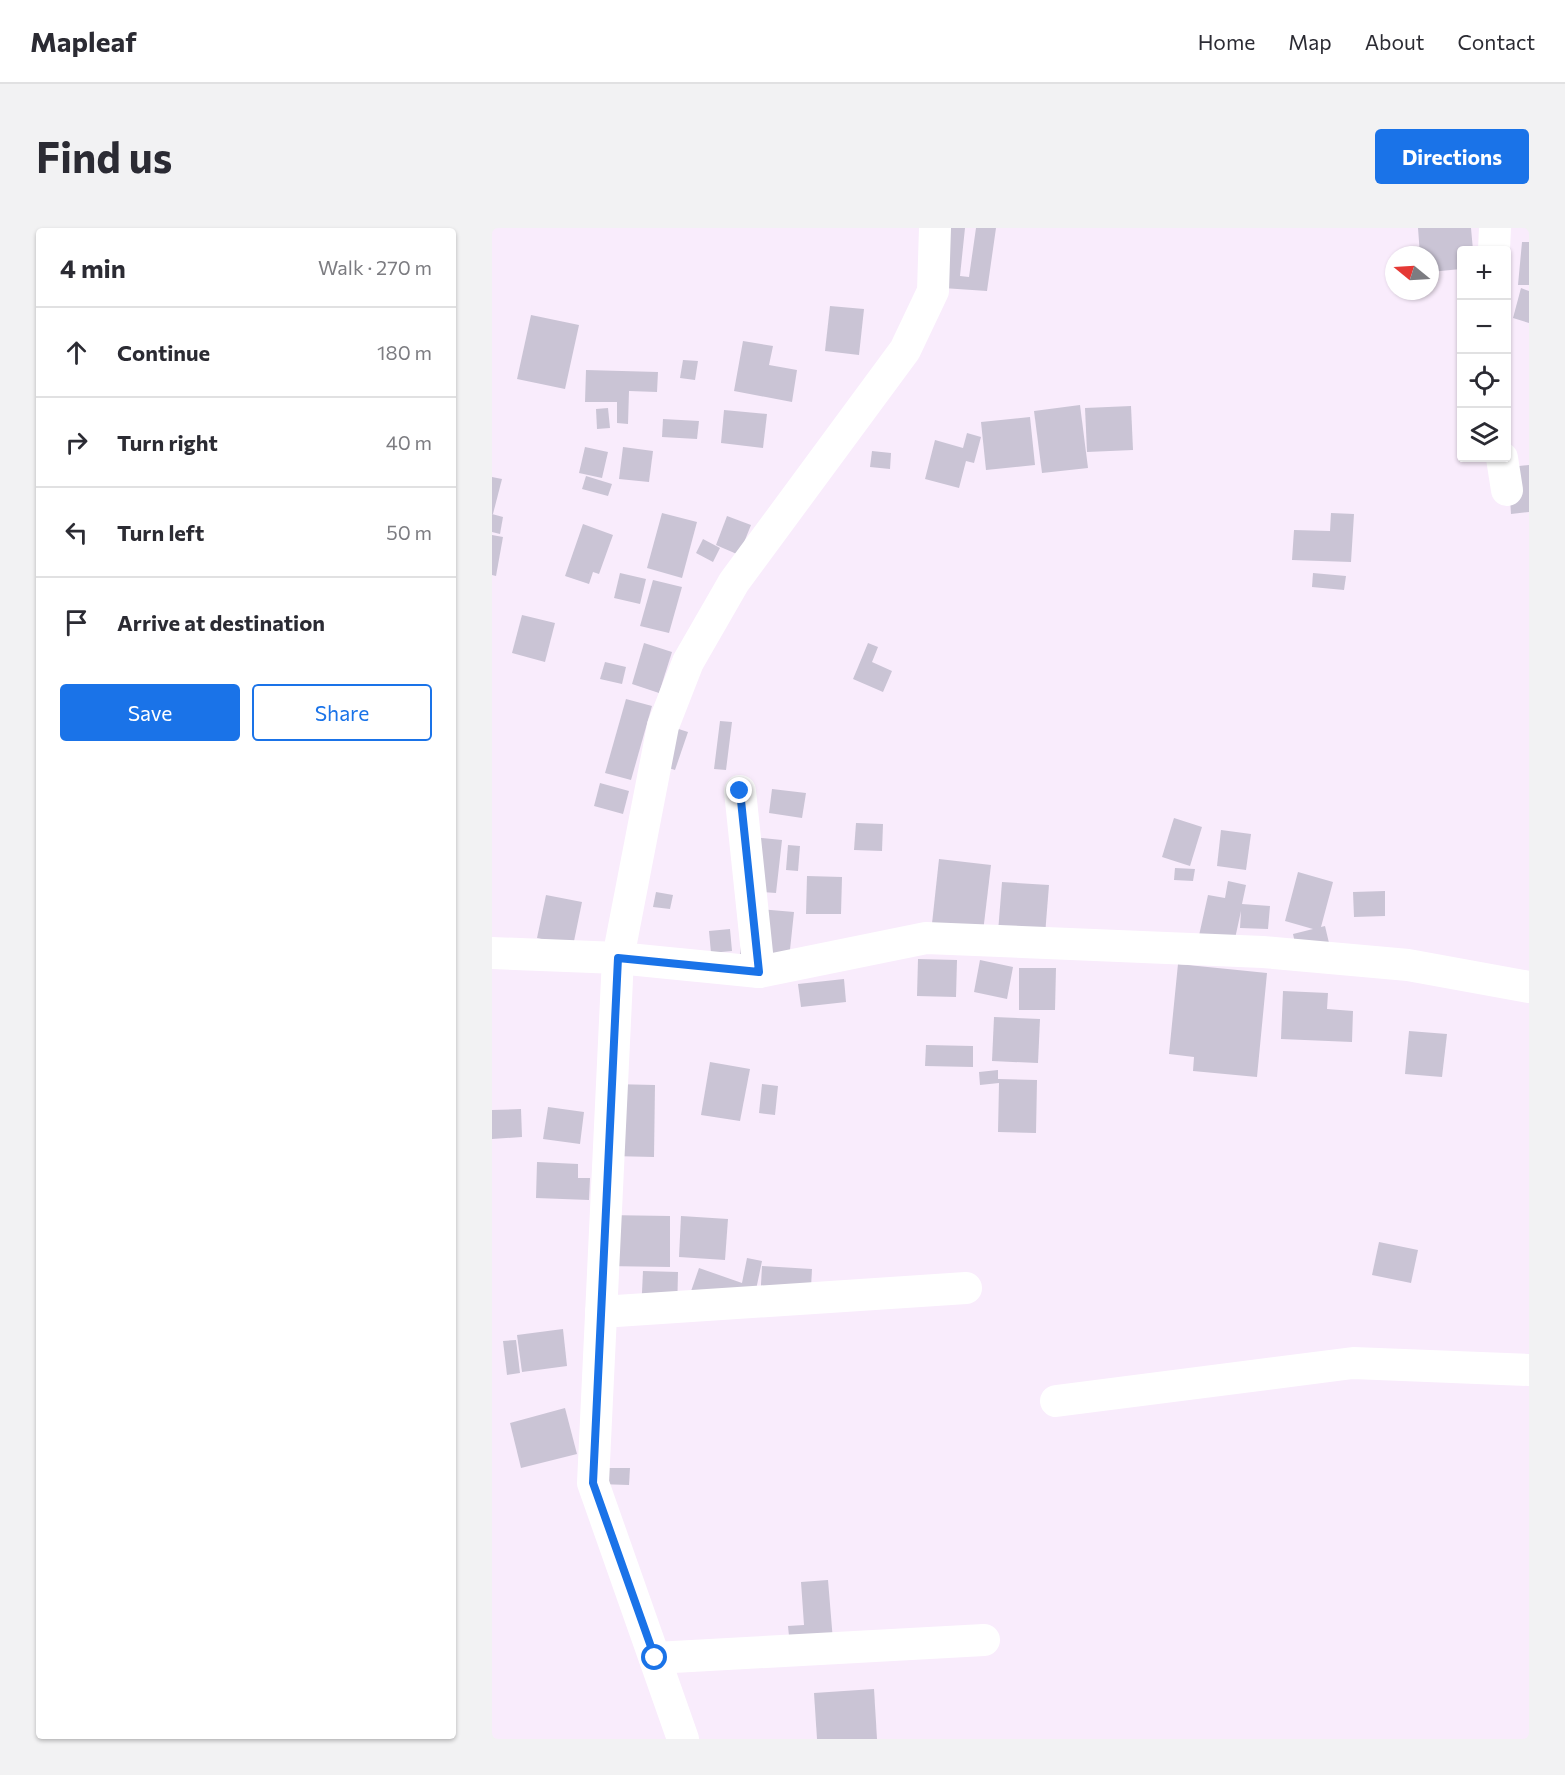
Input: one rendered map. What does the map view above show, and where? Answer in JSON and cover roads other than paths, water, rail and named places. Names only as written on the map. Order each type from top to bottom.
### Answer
[{"type":"street","points":[[683,1739],[593,1483],[618,958],[663,726],[688,662],[734,582],[905,350],[933,291],[935,228]]},
{"type":"street","points":[[1494,246],[1495,228]]},
{"type":"street","points":[[1503,462],[1507,490]]},
{"type":"street","points":[[740,791],[759,972]]},
{"type":"street","points":[[492,953],[618,958],[759,972],[926,938],[1263,952],[1408,965],[1529,987]]},
{"type":"street","points":[[601,1312],[966,1288]]},
{"type":"street","points":[[1056,1401],[1353,1363],[1529,1370]]},
{"type":"street","points":[[655,1658],[984,1640]]}]
